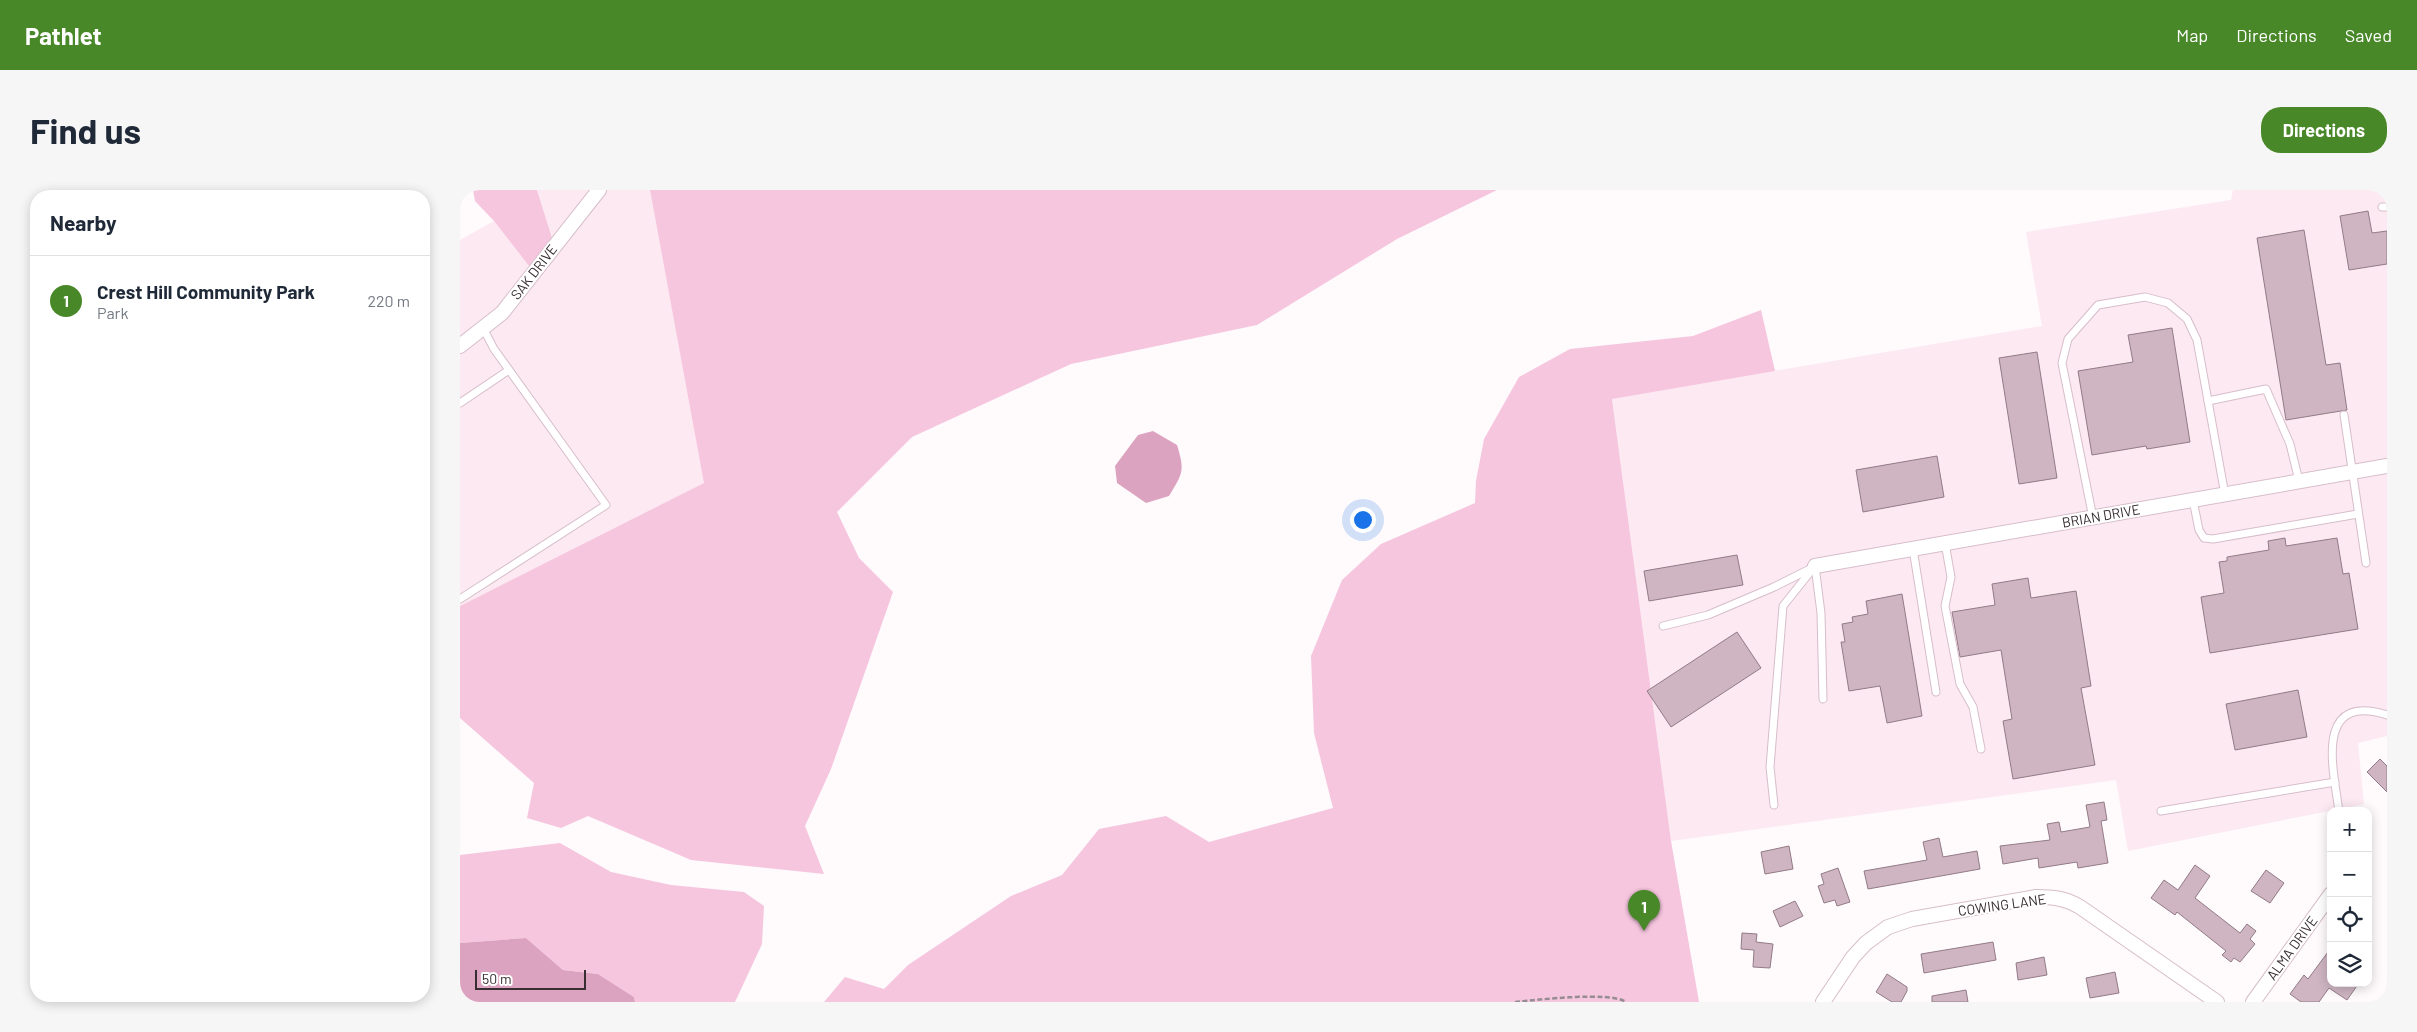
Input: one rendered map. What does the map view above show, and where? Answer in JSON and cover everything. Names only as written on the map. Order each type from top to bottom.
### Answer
[{"type":"street","name":"SAK DRIVE","points":[[460,346],[502,313],[600,190]]},
{"type":"street","name":"BRIAN DRIVE","points":[[1815,566],[2387,466]]},
{"type":"street","name":"COWING LANE","points":[[1823,1002],[1866,943],[1888,927],[1912,919],[2043,897],[2059,898],[2080,906],[2217,1002]]},
{"type":"street","name":"ALMA DRIVE","points":[[2253,1002],[2329,897]]},
{"type":"lane","points":[[2093,518],[2062,363],[2068,339],[2098,305],[2145,297],[2168,302],[2187,319],[2197,340],[2225,494]]},
{"type":"lane","points":[[460,598],[606,505],[509,370],[482,328]]},
{"type":"lane","points":[[460,403],[509,370]]},
{"type":"lane","points":[[2208,401],[2266,389],[2290,444],[2299,481]]},
{"type":"lane","points":[[2344,416],[2366,563]]},
{"type":"lane","points":[[2193,500],[2199,530],[2204,538],[2214,539],[2358,514]]},
{"type":"lane","points":[[1945,543],[1951,577],[1945,606],[1960,684],[1973,707],[1982,749]]},
{"type":"lane","points":[[1913,549],[1936,692]]},
{"type":"lane","points":[[1662,626],[1708,615],[1774,587],[1815,566]]},
{"type":"lane","points":[[1815,566],[1821,613],[1824,699]]},
{"type":"lane","points":[[1774,805],[1770,767],[1783,606],[1815,566]]},
{"type":"lane","points":[[2338,807],[2331,744],[2335,727],[2344,717],[2357,712],[2375,712],[2387,715]]},
{"type":"lane","points":[[2161,811],[2335,782]]},
{"type":"path","points":[[1515,1002],[1604,998],[1622,999],[1626,1002]]},
{"type":"shaded area","points":[[473,190],[537,190],[552,238],[529,266],[494,221],[475,201]]},
{"type":"shaded area","points":[[537,190],[650,190],[705,483],[460,606],[460,240],[494,221],[529,266],[552,238]]},
{"type":"shaded area","points":[[650,190],[1497,190],[1397,239],[1257,325],[1071,364],[912,437],[837,512],[859,558],[893,592],[831,769],[805,826],[824,874],[691,860],[588,816],[561,828],[527,818],[534,783],[460,718],[460,606],[704,483]]},
{"type":"shaded area","points":[[2233,190],[2387,190],[2387,736],[2358,743],[2364,804],[2349,807],[2327,807],[2327,811],[2128,851],[2116,780],[1671,841],[1612,398],[2042,326],[2026,232],[2231,200]]},
{"type":"shaded area","points":[[1761,310],[1775,371],[1612,399],[1671,841],[1699,1002],[824,1002],[845,977],[884,989],[908,965],[1011,896],[1062,875],[1099,829],[1166,816],[1209,842],[1333,808],[1314,733],[1311,656],[1342,580],[1381,544],[1475,503],[1476,481],[1484,439],[1519,377],[1570,349],[1693,336]]},
{"type":"shaded area","points":[[1153,431],[1177,445],[1182,466],[1180,477],[1169,496],[1146,503],[1117,483],[1115,466],[1138,435]]},
{"type":"shaded area","points":[[560,843],[611,872],[671,885],[744,892],[764,906],[762,944],[735,1002],[635,1002],[634,997],[598,974],[563,970],[526,938],[460,943],[460,855]]},
{"type":"shaded area","points":[[526,938],[563,970],[598,974],[634,997],[635,1002],[460,1002],[460,943]]},
{"type":"building","points":[[2368,211],[2372,233],[2387,231],[2387,264],[2349,270],[2340,216]]},
{"type":"building","points":[[2304,230],[2326,365],[2340,363],[2347,410],[2286,420],[2257,238]]},
{"type":"building","points":[[2172,328],[2190,442],[2147,449],[2146,446],[2092,455],[2078,371],[2133,362],[2128,335]]},
{"type":"building","points":[[2037,352],[2057,478],[2019,484],[1999,358]]},
{"type":"building","points":[[1937,456],[1944,497],[1863,512],[1856,470]]},
{"type":"building","points":[[2285,538],[2286,546],[2337,538],[2343,574],[2349,573],[2358,629],[2210,653],[2201,597],[2224,593],[2219,562],[2227,561],[2227,557],[2269,550],[2268,541]]},
{"type":"building","points":[[1737,555],[1743,585],[1649,601],[1644,571]]},
{"type":"building","points":[[2028,578],[2031,598],[2076,591],[2091,686],[2081,688],[2095,765],[2013,779],[2003,721],[2012,719],[2001,650],[1960,657],[1952,612],[1995,605],[1992,584]]},
{"type":"building","points":[[1902,594],[1922,716],[1887,723],[1880,686],[1849,691],[1841,642],[1845,642],[1842,624],[1853,622],[1852,617],[1868,614],[1866,601]]},
{"type":"building","points":[[1737,632],[1761,668],[1671,727],[1647,691]]},
{"type":"building","points":[[2298,690],[2307,737],[2235,750],[2226,704]]},
{"type":"building","points":[[2380,759],[2387,766],[2387,792],[2367,772]]},
{"type":"building","points":[[2104,802],[2107,820],[2101,821],[2108,863],[2078,868],[2077,862],[2039,868],[2038,858],[2003,864],[2000,846],[2050,840],[2047,824],[2059,822],[2061,832],[2090,827],[2086,805]]},
{"type":"building","points":[[1939,838],[1943,857],[1977,851],[1980,869],[1868,889],[1864,871],[1927,860],[1923,842]]},
{"type":"building","points":[[1789,846],[1793,869],[1765,874],[1761,852]]},
{"type":"building","points":[[2195,865],[2210,876],[2195,898],[2240,933],[2247,924],[2256,931],[2250,939],[2255,944],[2240,962],[2234,958],[2231,962],[2222,955],[2226,951],[2177,912],[2175,915],[2151,898],[2164,880],[2178,890]]},
{"type":"building","points":[[1838,868],[1850,902],[1837,906],[1835,900],[1824,903],[1818,886],[1824,884],[1821,874]]},
{"type":"building","points":[[2266,870],[2284,883],[2270,903],[2251,891]]},
{"type":"building","points":[[1795,901],[1803,916],[1780,927],[1773,911]]},
{"type":"building","points":[[1742,933],[1757,934],[1756,942],[1773,944],[1770,968],[1753,967],[1754,950],[1741,949]]},
{"type":"building","points":[[1993,942],[1996,960],[1924,973],[1921,954]]},
{"type":"building","points":[[2327,953],[2327,987],[2356,987],[2347,1000],[2329,988],[2319,1002],[2301,1002],[2290,994],[2304,975],[2308,979]]},
{"type":"building","points":[[2044,957],[2047,975],[2018,980],[2016,963]]},
{"type":"building","points":[[2115,972],[2119,993],[2090,998],[2086,978]]},
{"type":"building","points":[[1887,974],[1907,987],[1901,1002],[1892,1002],[1876,992]]},
{"type":"building","points":[[1966,990],[1968,1002],[1932,1002],[1932,996]]},
{"type":"place","name":"Crest Hill Community Park","points":[[1644,931]]}]
